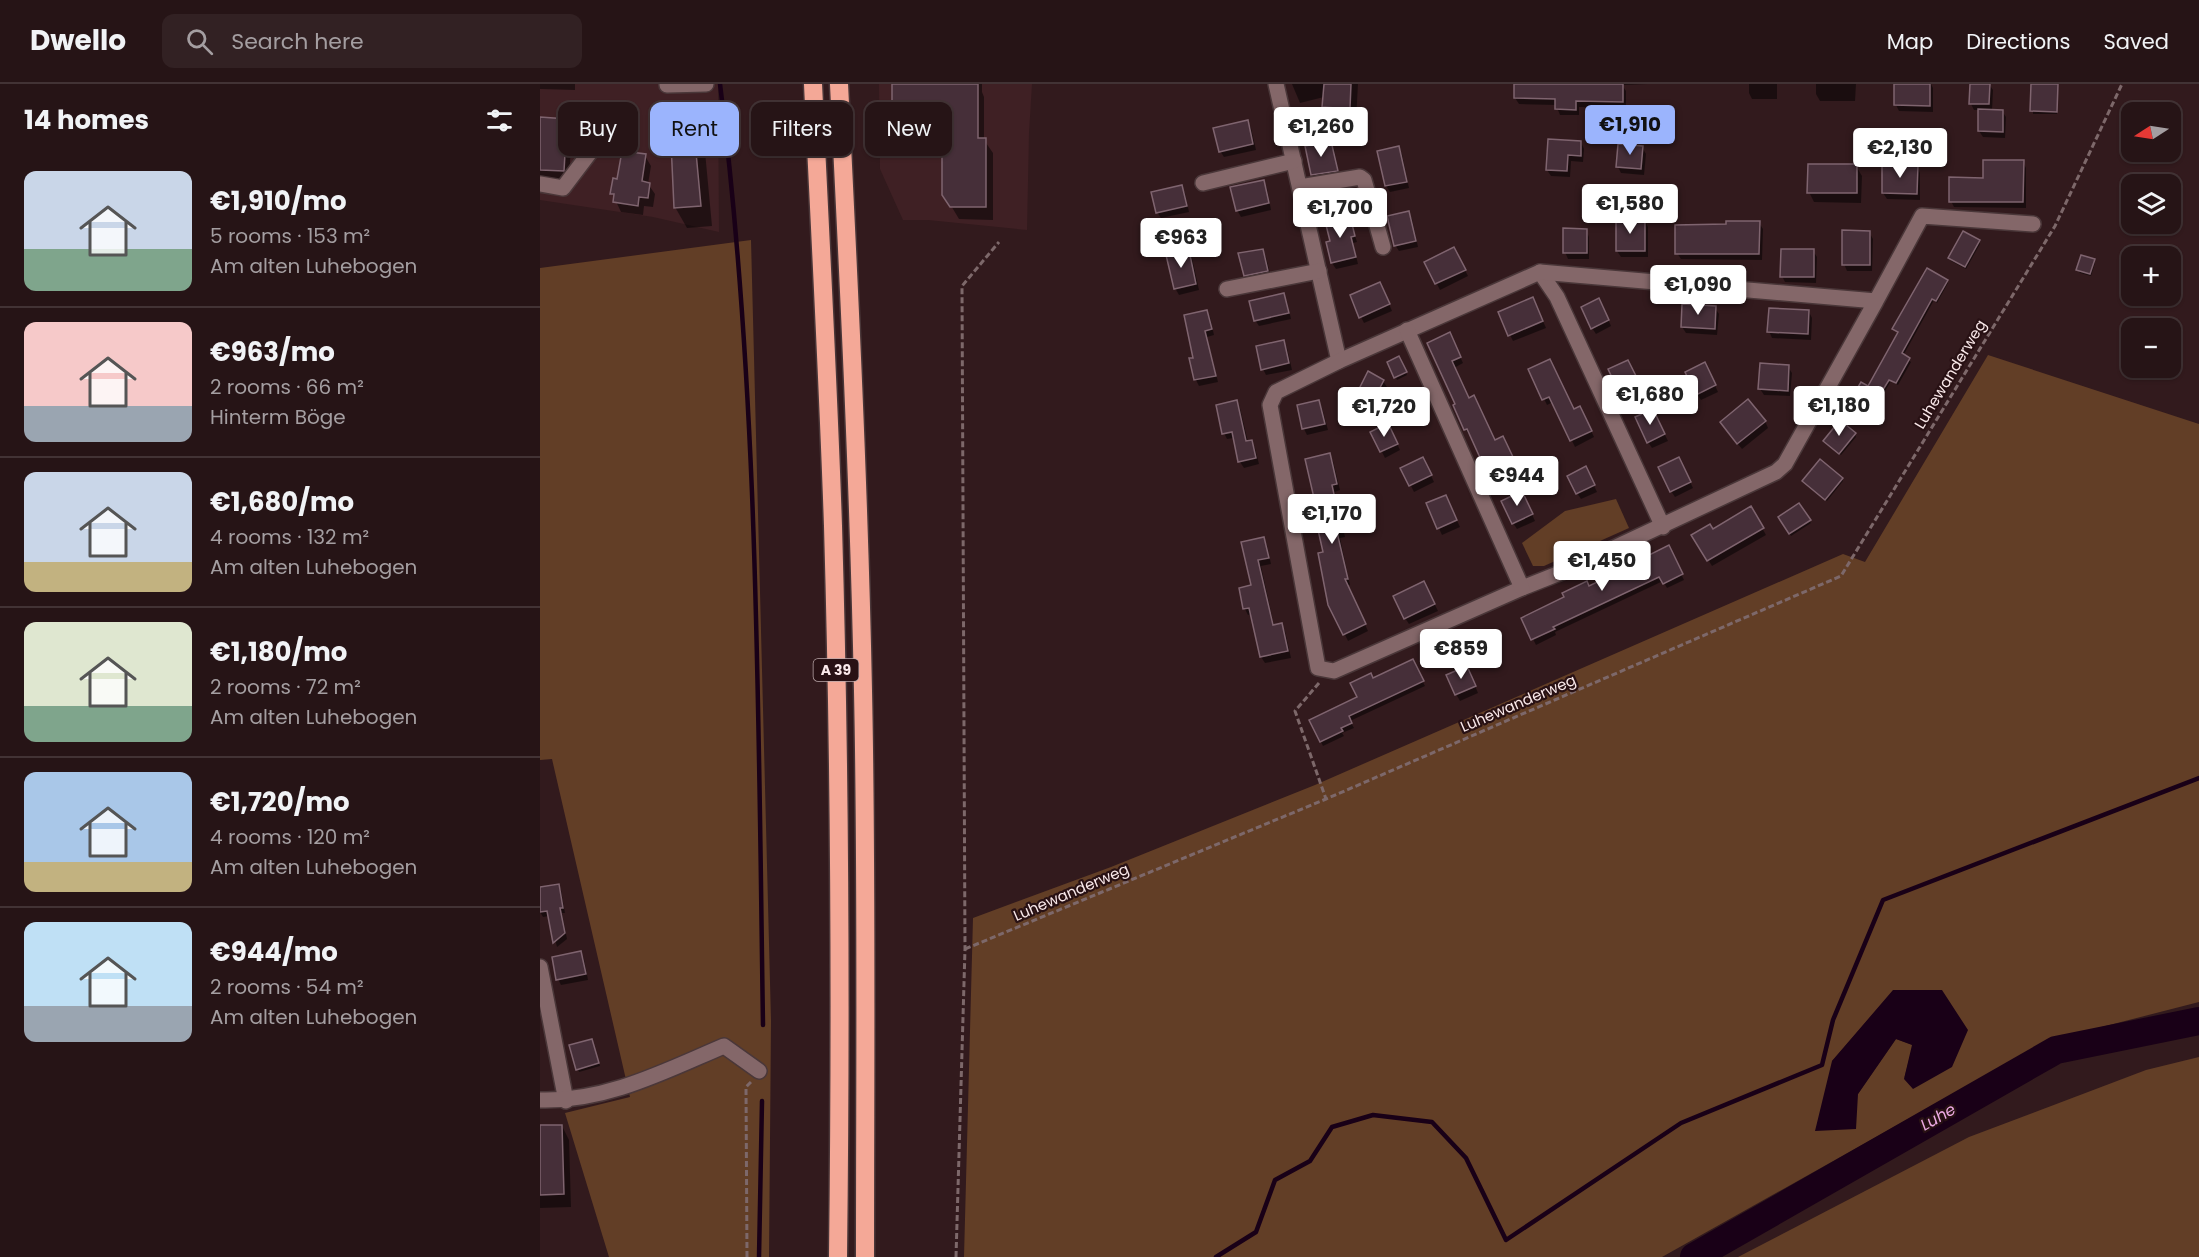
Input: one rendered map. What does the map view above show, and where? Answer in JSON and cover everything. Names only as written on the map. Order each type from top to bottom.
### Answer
[{"type":"highway","name":"A 39","points":[[813,84],[833,524],[837,696],[840,1031],[838,1257]]},
{"type":"highway","name":"A 39","points":[[839,84],[857,477],[863,688],[866,1014],[865,1257]]},
{"type":"street","points":[[667,85],[706,84]]},
{"type":"street","points":[[1276,84],[1339,361]]},
{"type":"street","points":[[540,184],[563,188],[587,156]]},
{"type":"street","points":[[1203,183],[1294,161]]},
{"type":"street","points":[[1300,187],[1360,177],[1364,180],[1383,247]]},
{"type":"street","points":[[1876,301],[1540,272],[1407,330],[1276,392],[1270,405],[1318,668],[1334,670],[1522,588],[1565,572],[1776,472],[1785,464],[1876,301],[1922,216],[2033,224]]},
{"type":"street","points":[[1227,289],[1319,271]]},
{"type":"street","points":[[1540,272],[1557,297],[1663,527]]},
{"type":"street","points":[[1407,330],[1522,588]]},
{"type":"street","points":[[540,967],[566,1101]]},
{"type":"street","points":[[540,1100],[566,1101],[624,1088],[724,1046],[759,1071]]},
{"type":"path","name":"Luhewanderweg","points":[[965,949],[1326,799],[1841,576],[2055,226],[2122,84]]},
{"type":"path","points":[[956,1257],[965,949],[962,286],[999,242]]},
{"type":"path","points":[[1326,669],[1319,682],[1295,711],[1326,799]]},
{"type":"path","points":[[747,1257],[746,1087],[759,1071]]},
{"type":"shaded area","points":[[540,84],[718,84],[718,102],[650,102],[650,156],[718,156],[719,232],[653,217],[540,200]]},
{"type":"shaded area","points":[[879,84],[1032,84],[1027,230],[928,220],[903,220],[880,169],[880,156],[952,156],[952,102],[879,102]]},
{"type":"shaded area","points":[[751,240],[771,1021],[769,1257],[609,1257],[565,1113],[630,1097],[552,759],[540,760],[540,268]]},
{"type":"shaded area","points":[[1988,355],[2199,424],[2199,1002],[2047,1041],[1662,1257],[964,1257],[973,918],[1111,867],[1315,785],[1843,554],[1865,562]],"holes":[[[1893,991],[1942,991],[1904,1079],[1913,1045],[1896,1039],[1858,1094],[1832,1061]]]},
{"type":"shaded area","points":[[1616,499],[1629,528],[1544,566],[1533,566],[1522,543],[1565,511]]},
{"type":"shaded area","points":[[1893,990],[1942,990],[1968,1030],[1952,1067],[1913,1089],[1904,1079],[1912,1045],[1896,1039],[1858,1094],[1856,1129],[1815,1131],[1832,1061]]},
{"type":"shaded area","points":[[2199,1057],[2199,1257],[1738,1257],[1969,1137],[2146,1070]]},
{"type":"building","points":[[892,84],[978,84],[978,138],[986,138],[986,207],[950,207],[942,195],[942,156],[952,156],[952,102],[892,102]]},
{"type":"building","points":[[1324,84],[1351,84],[1350,109],[1322,107]]},
{"type":"building","points":[[1514,84],[1623,84],[1623,102],[1576,101],[1576,110],[1555,109],[1555,99],[1514,98]]},
{"type":"building","points":[[1894,84],[1930,84],[1930,106],[1894,105]]},
{"type":"building","points":[[1970,84],[1990,84],[1989,104],[1969,104]]},
{"type":"building","points":[[2031,84],[2058,84],[2057,112],[2030,111]]},
{"type":"building","points":[[1978,109],[2003,110],[2003,132],[1978,131]]},
{"type":"building","points":[[540,117],[558,118],[558,156],[565,156],[564,171],[540,170]]},
{"type":"building","points":[[1248,120],[1253,144],[1219,152],[1213,128]]},
{"type":"building","points":[[1548,139],[1581,141],[1581,156],[1568,155],[1567,171],[1546,170]]},
{"type":"building","points":[[1331,141],[1338,171],[1311,175],[1305,146]]},
{"type":"building","points":[[1618,144],[1643,146],[1641,169],[1616,167]]},
{"type":"building","points":[[1399,146],[1407,182],[1385,186],[1377,151]]},
{"type":"building","points":[[646,154],[642,181],[650,183],[648,198],[639,197],[638,206],[613,202],[614,194],[610,194],[613,178],[617,179],[621,156]]},
{"type":"building","points":[[672,156],[696,156],[701,206],[674,208]]},
{"type":"building","points":[[1983,160],[2024,160],[2023,202],[1949,202],[1949,177],[1983,178]]},
{"type":"building","points":[[1808,164],[1857,164],[1857,193],[1807,193]]},
{"type":"building","points":[[1882,164],[1918,165],[1917,194],[1882,193]]},
{"type":"building","points":[[1264,180],[1269,203],[1236,211],[1230,187]]},
{"type":"building","points":[[1182,185],[1187,206],[1156,213],[1151,192]]},
{"type":"building","points":[[1409,211],[1416,241],[1394,246],[1387,216]]},
{"type":"building","points":[[1350,216],[1355,236],[1351,237],[1356,257],[1331,263],[1326,242],[1330,241],[1325,221]]},
{"type":"building","points":[[1616,219],[1645,219],[1645,251],[1616,251]]},
{"type":"building","points":[[1726,221],[1760,221],[1759,254],[1675,254],[1675,225],[1726,224]]},
{"type":"building","points":[[1563,228],[1587,229],[1587,253],[1563,253]]},
{"type":"building","points":[[1842,230],[1870,231],[1870,265],[1842,265]]},
{"type":"building","points":[[1963,231],[1980,240],[1965,267],[1948,258]]},
{"type":"building","points":[[1454,247],[1466,270],[1435,284],[1424,262]]},
{"type":"building","points":[[1263,249],[1268,271],[1244,276],[1238,253]]},
{"type":"building","points":[[1781,249],[1814,249],[1814,277],[1780,277]]},
{"type":"building","points":[[1189,250],[1196,284],[1174,289],[1166,255]]},
{"type":"building","points":[[2081,255],[2095,259],[2090,274],[2076,270]]},
{"type":"building","points":[[1927,268],[1948,280],[1936,301],[1932,299],[1902,353],[1910,358],[1896,383],[1889,380],[1868,414],[1849,402],[1861,382],[1868,386],[1898,332],[1892,329]]},
{"type":"building","points":[[1380,282],[1390,304],[1359,318],[1350,295]]},
{"type":"building","points":[[1284,293],[1289,313],[1254,321],[1249,301]]},
{"type":"building","points":[[1533,297],[1543,321],[1508,336],[1498,312]]},
{"type":"building","points":[[1599,298],[1609,320],[1591,329],[1581,307]]},
{"type":"building","points":[[1682,304],[1716,306],[1715,329],[1681,327]]},
{"type":"building","points":[[1769,308],[1809,310],[1808,334],[1767,332]]},
{"type":"building","points":[[1207,310],[1212,329],[1205,331],[1216,376],[1194,380],[1189,358],[1193,358],[1184,315]]},
{"type":"building","points":[[1450,332],[1461,357],[1452,361],[1469,398],[1474,395],[1495,440],[1503,436],[1514,459],[1486,471],[1467,429],[1464,430],[1453,405],[1455,404],[1427,343]]},
{"type":"building","points":[[1284,340],[1289,363],[1261,370],[1256,346]]},
{"type":"building","points":[[1399,356],[1407,372],[1394,378],[1387,362]]},
{"type":"building","points":[[1550,359],[1574,409],[1580,406],[1592,431],[1570,441],[1549,397],[1542,400],[1528,369]]},
{"type":"building","points":[[1628,360],[1637,378],[1617,388],[1608,369]]},
{"type":"building","points":[[1705,362],[1716,385],[1696,395],[1685,372]]},
{"type":"building","points":[[1760,363],[1789,365],[1788,391],[1758,389]]},
{"type":"building","points":[[1368,371],[1384,380],[1373,401],[1357,393]]},
{"type":"building","points":[[1748,399],[1766,421],[1737,444],[1720,422]]},
{"type":"building","points":[[1237,400],[1246,441],[1252,440],[1256,458],[1238,462],[1232,432],[1222,434],[1216,405]]},
{"type":"building","points":[[1319,400],[1325,424],[1302,429],[1297,405]]},
{"type":"building","points":[[1653,409],[1665,434],[1647,443],[1635,417]]},
{"type":"building","points":[[1840,420],[1856,433],[1839,454],[1823,441]]},
{"type":"building","points":[[1388,423],[1398,444],[1380,452],[1370,432]]},
{"type":"building","points":[[1330,453],[1337,484],[1332,485],[1342,531],[1337,532],[1348,579],[1345,579],[1366,624],[1343,635],[1328,605],[1318,553],[1323,552],[1314,512],[1317,511],[1305,459]]},
{"type":"building","points":[[1423,457],[1432,475],[1409,486],[1400,468]]},
{"type":"building","points":[[1679,457],[1691,482],[1670,492],[1658,467]]},
{"type":"building","points":[[1820,459],[1843,478],[1825,500],[1802,481]]},
{"type":"building","points":[[1586,466],[1595,485],[1576,494],[1567,476]]},
{"type":"building","points":[[1522,491],[1533,514],[1512,524],[1501,501]]},
{"type":"building","points":[[1446,495],[1457,520],[1437,529],[1426,503]]},
{"type":"building","points":[[1799,503],[1811,520],[1789,534],[1778,517]]},
{"type":"building","points":[[1751,506],[1764,528],[1707,561],[1691,535],[1710,524],[1713,529]]},
{"type":"building","points":[[1264,537],[1269,558],[1258,560],[1273,625],[1282,623],[1288,651],[1260,657],[1249,608],[1243,609],[1239,588],[1251,585],[1241,542]]},
{"type":"building","points":[[1669,545],[1683,574],[1663,584],[1659,577],[1553,627],[1555,629],[1531,640],[1521,618],[1564,597],[1562,593],[1587,581],[1589,586],[1650,557],[1649,555]]},
{"type":"building","points":[[1424,581],[1435,604],[1404,619],[1393,596]]},
{"type":"building","points":[[1413,659],[1424,681],[1349,716],[1352,723],[1341,728],[1343,731],[1320,742],[1309,720],[1357,697],[1350,683],[1371,673],[1373,678]]},
{"type":"building","points":[[1467,666],[1476,686],[1455,695],[1446,675]]},
{"type":"building","points":[[559,884],[563,908],[560,908],[565,933],[553,943],[547,911],[540,912],[540,887]]},
{"type":"building","points":[[581,951],[586,974],[556,980],[552,957]]},
{"type":"building","points":[[592,1039],[599,1063],[576,1070],[569,1045]]},
{"type":"building","points":[[540,1125],[562,1125],[564,1194],[540,1195]]},
{"type":"waterway","points":[[720,84],[733,201],[749,436],[757,672],[763,1025]]},
{"type":"waterway","points":[[1216,1257],[1256,1232],[1275,1180],[1310,1161],[1332,1127],[1373,1115],[1432,1122],[1466,1158],[1506,1240],[1681,1123],[1822,1065],[1833,1020],[1883,900],[2199,778]]},
{"type":"waterway","name":"Luhe","points":[[1694,1257],[2056,1050],[2199,1021]]},
{"type":"waterway","points":[[759,1257],[762,1101]]}]
